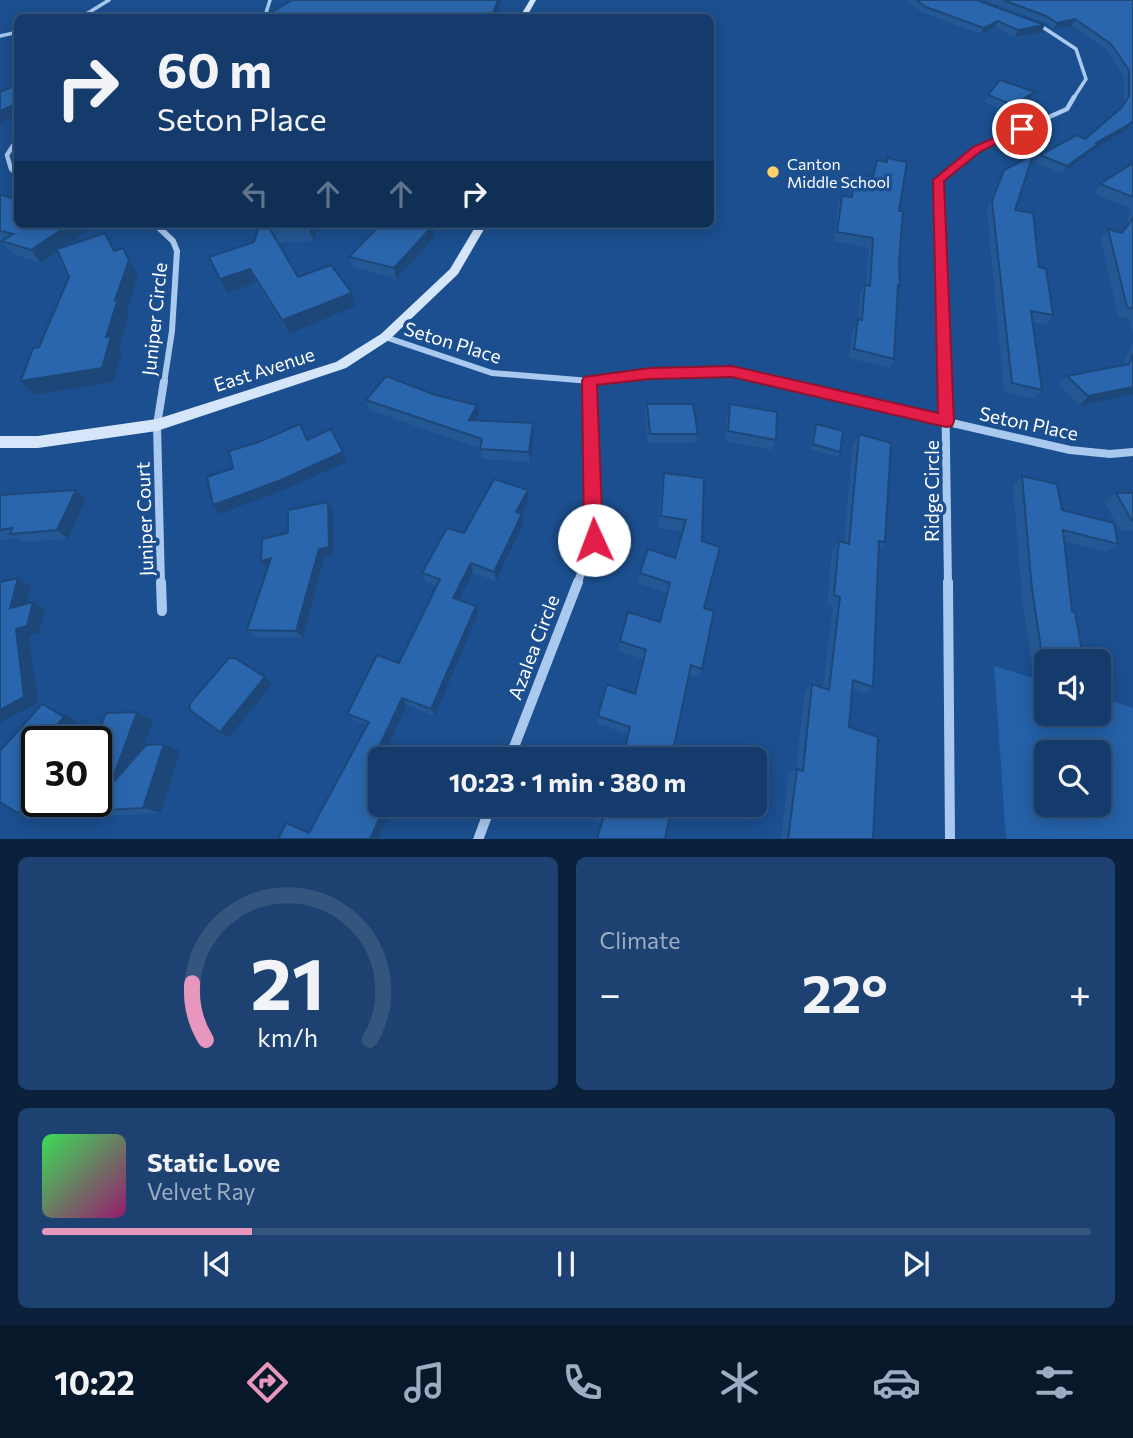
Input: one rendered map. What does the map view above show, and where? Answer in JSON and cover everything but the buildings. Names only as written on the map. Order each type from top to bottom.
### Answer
[{"type":"street","points":[[85,14],[109,0]]},
{"type":"street","name":"Ridge Circle","points":[[950,839],[946,421],[939,180],[977,149],[1068,109],[1086,79],[1076,49],[1029,21]]},
{"type":"street","points":[[14,144],[7,155],[14,172]]},
{"type":"street","name":"Juniper Circle","points":[[157,425],[172,331],[177,251],[173,242],[159,228]]},
{"type":"street","name":"East Avenue","points":[[0,442],[38,442],[157,425],[341,365],[385,337],[454,271],[480,228]]},
{"type":"street","name":"Seton Place","points":[[385,337],[492,373],[590,381],[650,373],[732,372],[1070,450],[1110,454],[1133,452]]},
{"type":"street","name":"Azalea Circle","points":[[514,747],[594,540],[590,381]]},
{"type":"street","name":"Juniper Court","points":[[157,425],[162,611]]},
{"type":"street","points":[[478,839],[486,817]]},
{"type":"shaded area","points":[[994,666],[1034,678],[1034,726],[1111,726],[1111,701],[1133,708],[1133,839],[1006,839]]},
{"type":"place","name":"Canton Middle School","points":[[773,172]]},
{"type":"route","points":[[594,540],[590,381],[650,373],[732,372],[946,421],[939,180],[977,149],[1022,129]]}]
